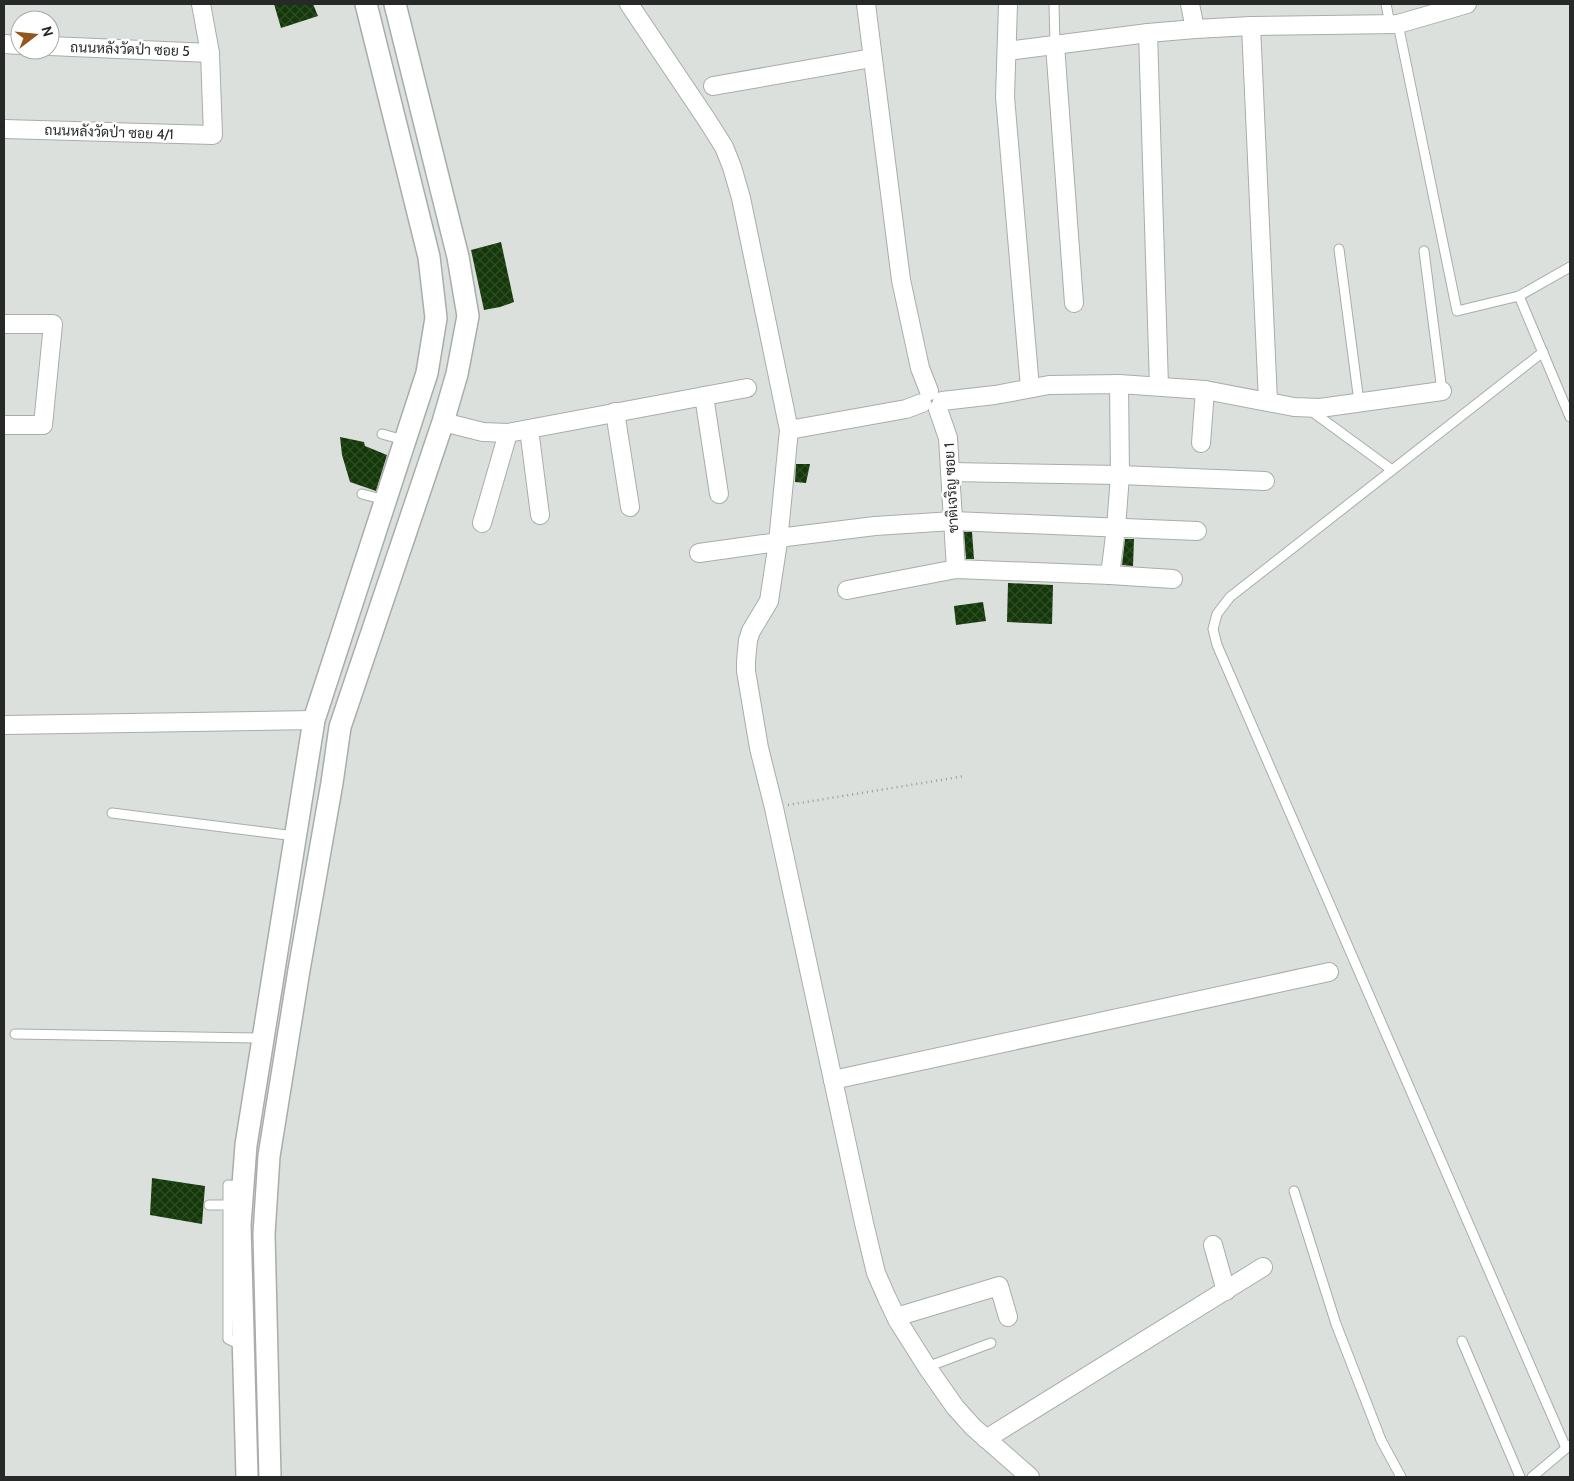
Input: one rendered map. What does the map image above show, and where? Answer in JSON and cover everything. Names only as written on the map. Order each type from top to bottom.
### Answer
[{"type":"street","points":[[201,4],[210,53]]},
{"type":"street","points":[[247,1477],[240,1225],[246,1144],[295,836],[314,720],[427,373],[436,318],[429,257],[366,4]]},
{"type":"street","points":[[270,1477],[264,1234],[268,1166],[340,727],[457,374],[468,316],[458,257],[395,4]]},
{"type":"street","points":[[629,4],[708,120],[724,147],[732,167],[741,198],[789,430],[778,540],[769,600],[751,631],[747,649],[746,671],[759,748],[774,808],[876,1272],[896,1317],[927,1367],[955,1406],[986,1439],[1030,1477]]},
{"type":"street","name":"ชาติเจริญ ซอย 1","points":[[866,4],[901,280],[920,368],[948,438],[956,569]]},
{"type":"street","points":[[1008,4],[1005,97],[1030,388]]},
{"type":"street","points":[[1190,4],[1195,28]]},
{"type":"street","points":[[1007,51],[1195,28],[1394,24],[1467,4]]},
{"type":"street","points":[[1251,26],[1268,401]]},
{"type":"street","points":[[1148,33],[1159,386]]},
{"type":"street","points":[[1055,44],[1074,303]]},
{"type":"street","name":"ถนนหลังวัดป่า ซอย 5","points":[[60,46],[210,53]]},
{"type":"street","name":"ถนนหลังวัดป่า ซอย 4/1","points":[[4,129],[213,135],[210,53]]},
{"type":"street","points":[[713,86],[872,58]]},
{"type":"street","points":[[4,324],[53,324],[43,425],[4,425]]},
{"type":"street","points":[[789,430],[906,408],[933,401],[1062,384],[1119,384],[1205,390],[1308,408],[1320,408],[1442,391]]},
{"type":"street","points":[[1110,575],[1120,474],[1119,384]]},
{"type":"street","points":[[442,422],[483,432],[508,433],[748,388]]},
{"type":"street","points":[[1201,443],[1205,390]]},
{"type":"street","points":[[704,396],[720,494]]},
{"type":"street","points":[[615,412],[630,507]]},
{"type":"street","points":[[529,429],[540,515]]},
{"type":"street","points":[[482,523],[508,433]]},
{"type":"street","points":[[950,472],[1120,474],[1265,481]]},
{"type":"street","points":[[699,554],[875,526],[953,521],[1197,531]]},
{"type":"street","points":[[847,590],[956,569],[1173,579]]},
{"type":"street","points":[[4,725],[314,720]]},
{"type":"street","points":[[292,859],[317,863]]},
{"type":"street","points":[[833,1080],[1328,972]]},
{"type":"street","points":[[1213,1245],[1226,1291]]},
{"type":"street","points":[[986,1439],[1263,1267]]},
{"type":"street","points":[[896,1317],[999,1286],[1008,1317]]},
{"type":"lane","points":[[1054,4],[1055,44]]},
{"type":"lane","points":[[1386,4],[1394,24],[1457,312],[1519,296],[1570,268]]},
{"type":"lane","points":[[1339,249],[1359,402]]},
{"type":"lane","points":[[1424,251],[1442,391]]},
{"type":"lane","points":[[1519,296],[1570,417]]},
{"type":"lane","points":[[1532,1477],[1568,1446],[1216,645],[1213,629],[1217,614],[1230,597],[1543,352]]},
{"type":"lane","points":[[1308,408],[1392,470]]},
{"type":"lane","points":[[382,434],[405,440]]},
{"type":"lane","points":[[362,494],[385,500]]},
{"type":"lane","points":[[112,813],[295,836]]},
{"type":"lane","points":[[15,1034],[264,1038]]},
{"type":"lane","points":[[243,1186],[228,1185],[228,1339],[244,1346]]},
{"type":"lane","points":[[1294,1190],[1336,1324],[1381,1440],[1401,1477]]},
{"type":"lane","points":[[209,1204],[228,1206]]},
{"type":"lane","points":[[1462,1341],[1520,1477]]},
{"type":"lane","points":[[927,1367],[991,1343]]},
{"type":"path","points":[[774,808],[965,776]]},
{"type":"building","points":[[274,4],[313,4],[318,16],[281,28]]},
{"type":"building","points":[[501,242],[514,302],[484,310],[471,250]]},
{"type":"building","points":[[340,437],[364,442],[365,446],[387,455],[376,491],[350,482],[342,455]]},
{"type":"building","points":[[796,464],[810,464],[806,483],[795,482]]},
{"type":"building","points":[[964,532],[972,532],[974,559],[966,559]]},
{"type":"building","points":[[1125,539],[1134,539],[1133,566],[1122,565]]},
{"type":"building","points":[[1008,583],[1053,585],[1052,624],[1007,622]]},
{"type":"building","points":[[983,602],[986,621],[956,625],[954,606]]},
{"type":"building","points":[[152,1178],[205,1186],[202,1224],[150,1215]]}]
